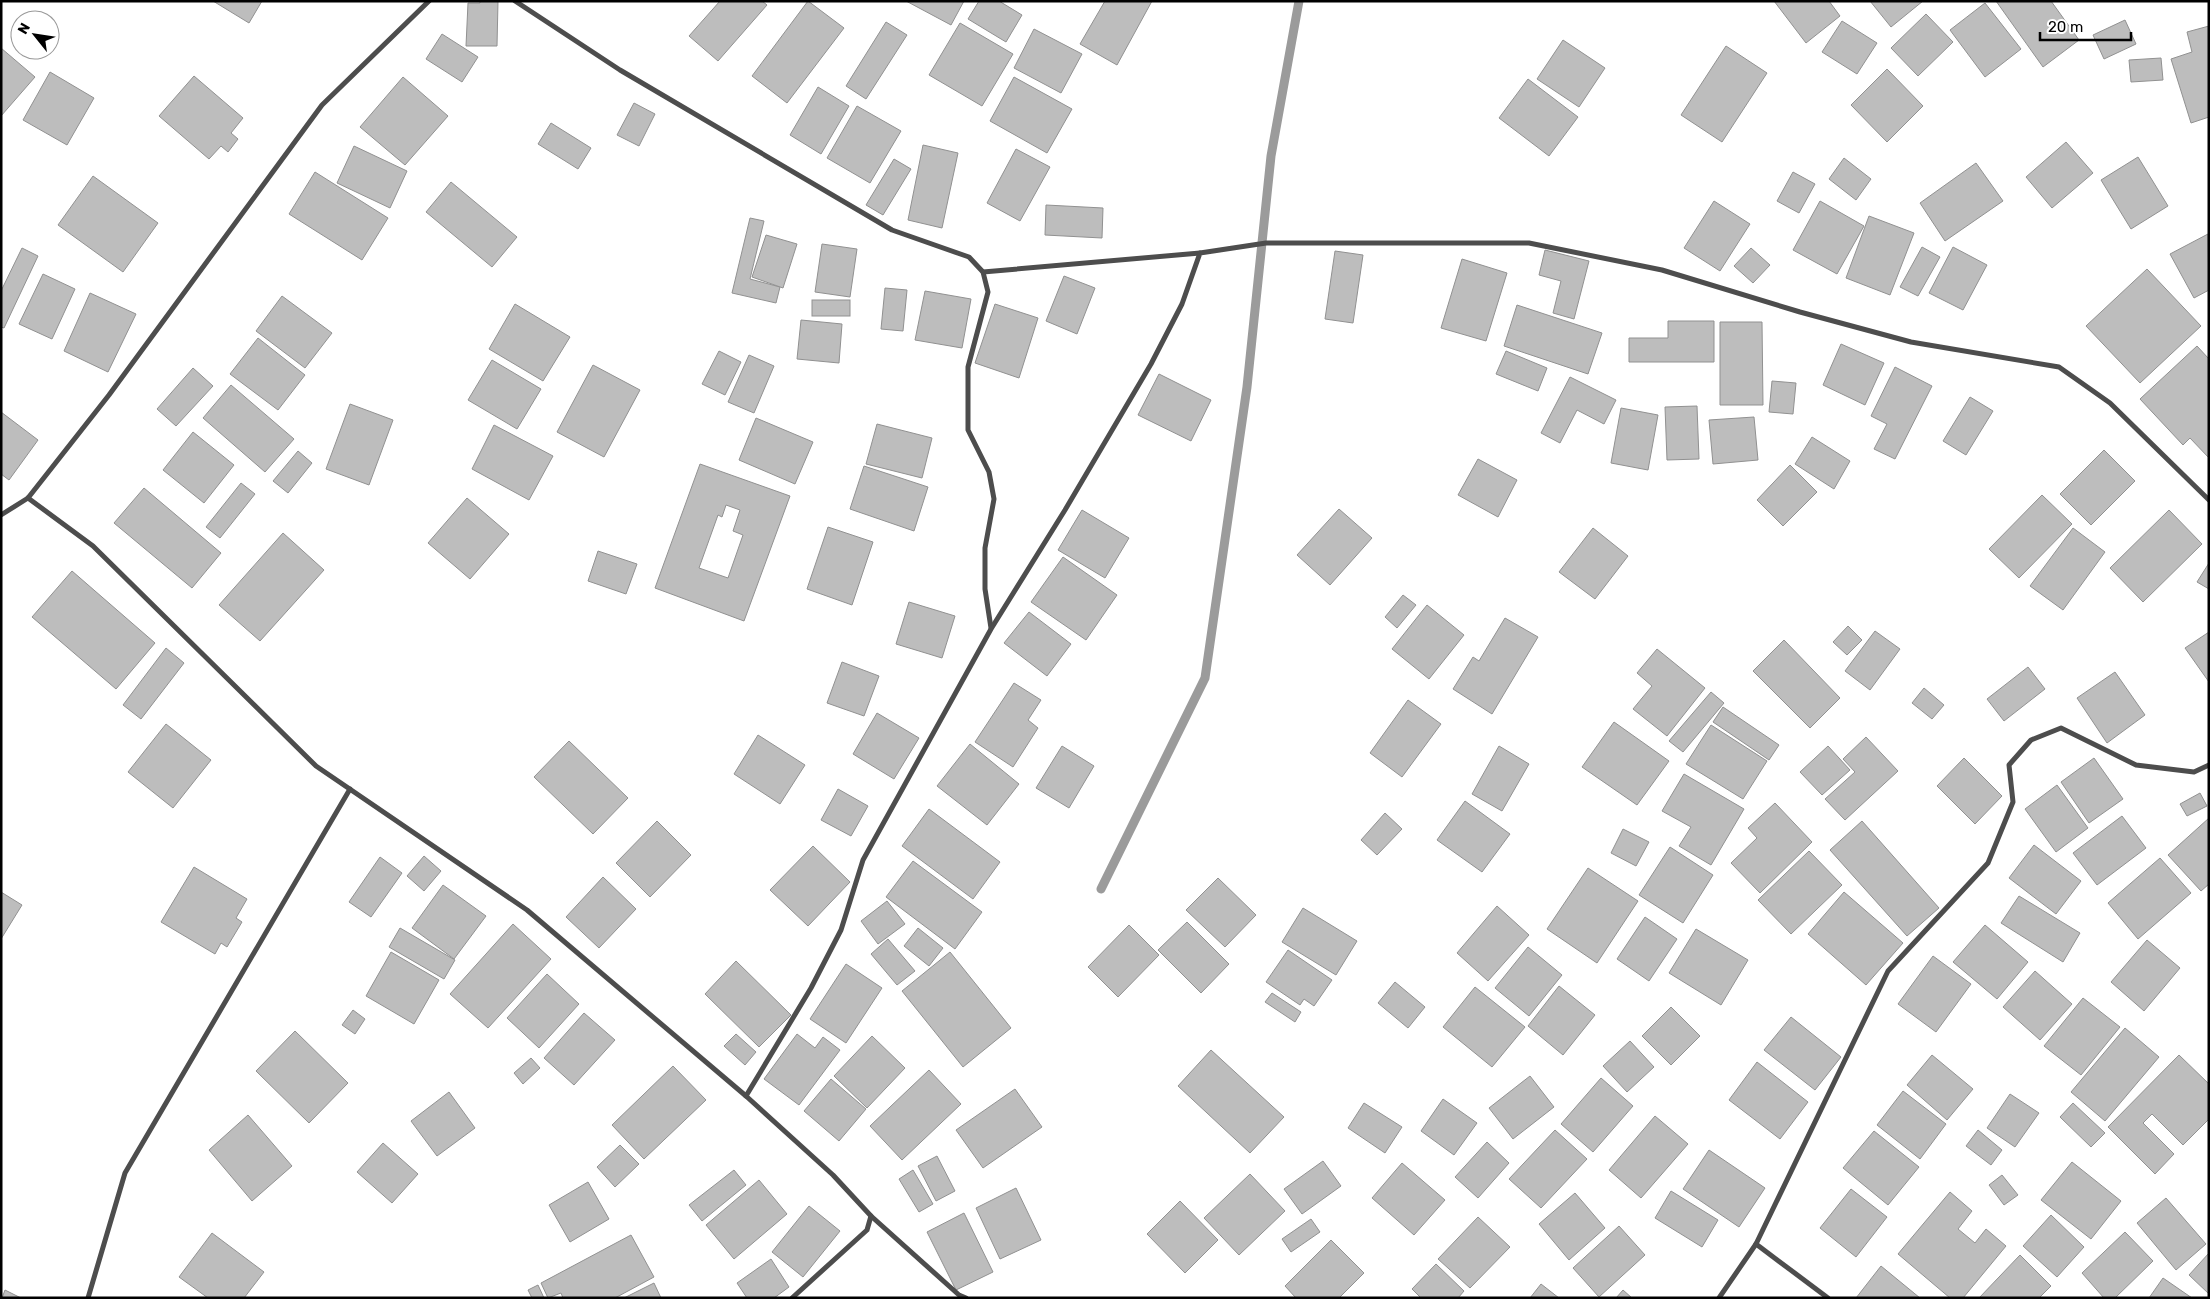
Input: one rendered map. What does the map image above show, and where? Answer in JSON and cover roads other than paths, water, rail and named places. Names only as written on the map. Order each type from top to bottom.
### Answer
[{"type":"street","points":[[1,515],[28,498],[109,395],[322,105],[429,1]]},
{"type":"street","points":[[515,1],[620,70],[892,230],[969,257],[983,272],[988,292],[968,367],[968,430],[990,472],[994,499],[985,548],[985,589],[991,629]]},
{"type":"street","points":[[983,272],[1200,254],[1237,246],[1266,243],[1529,243],[1662,270],[1800,312],[1911,342],[2059,367],[2110,403],[2209,500]]},
{"type":"street","points":[[746,1096],[811,988],[841,930],[863,860],[991,629],[1065,510],[1151,364],[1182,304],[1200,254]]},
{"type":"street","points":[[28,498],[93,546],[316,766],[527,910],[746,1096],[833,1175],[871,1216],[959,1295],[966,1298]]},
{"type":"street","points":[[1719,1298],[1756,1244],[1888,971],[1988,863],[2013,802],[2009,765],[2031,740],[2061,728],[2136,764],[2194,772],[2209,765]]},
{"type":"street","points":[[88,1298],[125,1173],[350,789]]},
{"type":"street","points":[[792,1298],[867,1230],[871,1216]]},
{"type":"street","points":[[1756,1244],[1828,1298]]},
{"type":"waterway","points":[[1101,889],[1205,678],[1247,387],[1271,156],[1299,1]]}]
